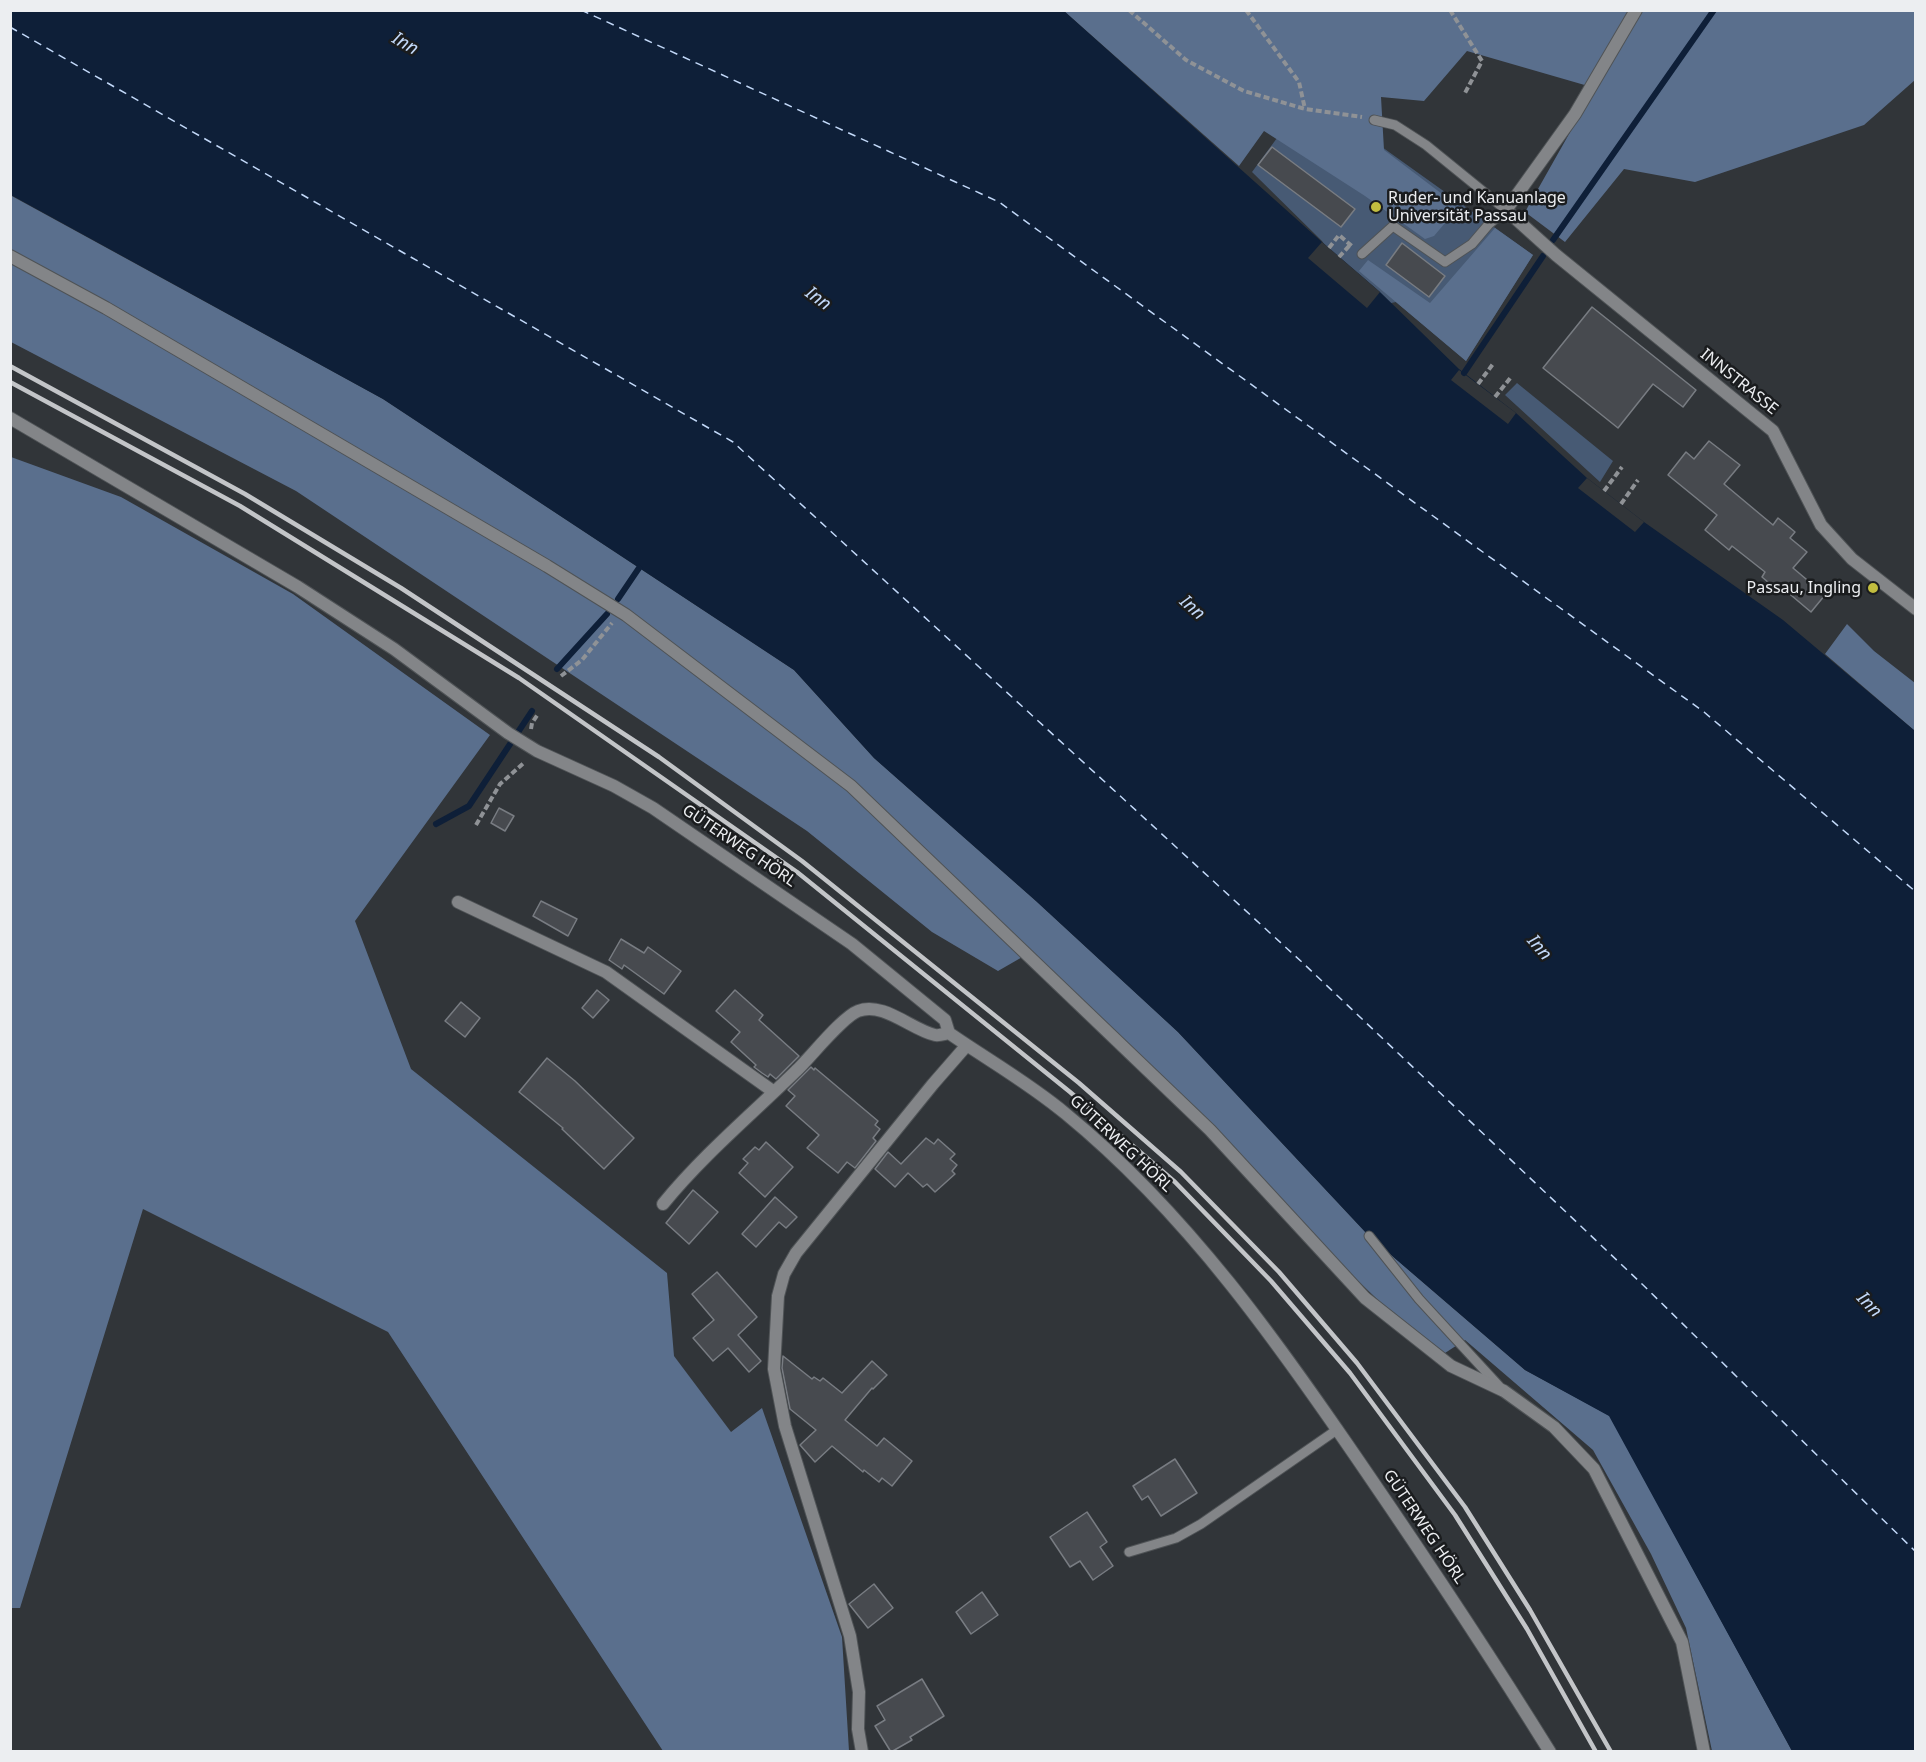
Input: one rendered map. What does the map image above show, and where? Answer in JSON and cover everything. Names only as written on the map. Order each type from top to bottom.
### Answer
[{"type":"street","points":[[1506,210],[1575,114],[1636,10]]},
{"type":"street","name":"INNSTRASSE","points":[[1506,210],[1556,255],[1773,431],[1821,525],[1852,559],[1916,609]]},
{"type":"street","points":[[10,256],[116,314],[547,566],[620,612],[851,786],[1210,1130],[1365,1298],[1451,1366],[1504,1391],[1554,1426],[1594,1469],[1682,1642],[1704,1752]]},
{"type":"street","name":"GÜTERWEG HÖRL","points":[[10,418],[298,586],[394,649],[537,751],[614,786],[653,808],[868,957],[945,1020],[948,1033],[1017,1076],[1067,1114],[1193,1237],[1279,1345],[1453,1599],[1550,1752]]},
{"type":"street","points":[[458,902],[606,972],[774,1092]]},
{"type":"street","points":[[663,1203],[847,1018],[859,1010],[871,1009],[891,1014],[936,1035],[948,1033]]},
{"type":"street","points":[[862,1752],[858,1729],[859,1692],[850,1636],[785,1426],[774,1369],[778,1296],[784,1274],[796,1253],[933,1084],[967,1046]]},
{"type":"lane","points":[[1362,254],[1393,226],[1445,262],[1472,244],[1489,224],[1506,210],[1426,145],[1395,125],[1374,120]]},
{"type":"lane","points":[[1369,1236],[1419,1299],[1504,1391]]},
{"type":"lane","points":[[1129,1552],[1176,1538],[1201,1524],[1338,1430]]},
{"type":"path","points":[[1129,10],[1186,60],[1244,91],[1305,109],[1374,120]]},
{"type":"path","points":[[1246,10],[1299,82],[1305,109]]},
{"type":"path","points":[[1450,10],[1482,61],[1465,93]]},
{"type":"path","points":[[1329,248],[1340,235]]},
{"type":"path","points":[[1339,257],[1350,244]]},
{"type":"path","points":[[1478,384],[1493,364]]},
{"type":"path","points":[[1495,397],[1512,376]]},
{"type":"path","points":[[1604,491],[1622,467]]},
{"type":"path","points":[[1621,504],[1638,480]]},
{"type":"path","points":[[561,676],[582,660],[620,612]]},
{"type":"path","points":[[476,825],[500,784],[537,751]]},
{"type":"shaded area","points":[[1064,11],[1915,11],[1915,80],[1864,125],[1695,182],[1624,169],[1565,242],[1525,212],[1595,88],[1467,51],[1424,101],[1381,97],[1384,150],[1454,203],[1456,210],[1434,236],[1425,239],[1365,196],[1264,131],[1239,166]]},
{"type":"shaded area","name":"Ruder- und Kanuanlage Universität Passau","points":[[1291,119],[1354,127],[1533,255],[1466,361],[1396,302],[1367,308],[1322,241],[1252,172]]},
{"type":"shaded area","points":[[10,195],[383,399],[794,670],[874,758],[1036,901],[1178,1032],[1369,1236],[1525,1370],[1610,1416],[1792,1751],[1712,1751],[1686,1628],[1651,1554],[1593,1450],[1465,1340],[1445,1353],[1379,1301],[1206,1118],[1031,952],[998,971],[932,932],[807,831],[296,491],[11,342]]},
{"type":"shaded area","points":[[1495,228],[1533,255],[1466,361],[1359,271],[1368,260],[1430,303]]},
{"type":"shaded area","points":[[1517,383],[1613,461],[1600,482],[1505,395]]},
{"type":"shaded area","points":[[11,457],[121,497],[293,594],[490,735],[355,921],[411,1069],[667,1273],[674,1356],[731,1432],[762,1408],[842,1637],[849,1751],[663,1751],[388,1332],[143,1209],[20,1608],[11,1608]]},
{"type":"shaded area","points":[[1847,624],[1874,651],[1915,683],[1915,731],[1825,654]]},
{"type":"water","name":"Inn","points":[[11,11],[1064,11],[1380,292],[1459,369],[1516,413],[1587,478],[1644,522],[1783,620],[1915,731],[1915,1751],[1792,1751],[1609,1416],[1525,1370],[1369,1236],[1178,1032],[1036,901],[874,758],[794,670],[383,399],[11,195]]},
{"type":"pier","points":[[1322,242],[1380,292],[1367,308],[1308,258]]},
{"type":"pier","points":[[1459,370],[1516,413],[1508,424],[1451,380]]},
{"type":"pier","points":[[1587,478],[1644,522],[1635,532],[1578,488]]},
{"type":"building","points":[[1272,147],[1355,209],[1341,227],[1258,165]]},
{"type":"building","points":[[1402,243],[1445,276],[1429,297],[1386,265]]},
{"type":"building","points":[[1592,307],[1696,390],[1683,407],[1653,384],[1618,428],[1543,368]]},
{"type":"building","points":[[1709,441],[1740,465],[1724,484],[1773,525],[1778,518],[1795,532],[1790,538],[1807,552],[1793,568],[1825,595],[1811,612],[1779,585],[1776,589],[1762,577],[1765,572],[1732,546],[1729,550],[1705,530],[1717,515],[1668,475],[1686,452],[1694,459]]},
{"type":"building","points":[[499,808],[514,816],[505,831],[491,823]]},
{"type":"building","points":[[541,901],[577,919],[568,936],[533,916]]},
{"type":"building","points":[[621,939],[644,953],[648,947],[681,971],[664,994],[624,965],[622,969],[609,960]]},
{"type":"building","points":[[597,990],[609,1000],[593,1018],[582,1008]]},
{"type":"building","points":[[735,990],[763,1015],[759,1020],[799,1056],[776,1079],[770,1074],[768,1077],[754,1067],[756,1065],[731,1042],[740,1032],[716,1011]]},
{"type":"building","points":[[461,1002],[480,1018],[465,1037],[445,1021]]},
{"type":"building","points":[[547,1058],[575,1081],[634,1138],[604,1169],[563,1128],[519,1092]]},
{"type":"building","points":[[811,1067],[878,1121],[875,1125],[880,1129],[873,1138],[876,1141],[855,1168],[847,1162],[838,1173],[807,1148],[819,1135],[786,1106],[795,1096],[788,1090]]},
{"type":"building","points":[[926,1138],[934,1144],[938,1139],[955,1154],[950,1159],[957,1165],[952,1171],[955,1174],[935,1192],[927,1184],[923,1187],[908,1173],[895,1187],[875,1169],[888,1152],[901,1164]]},
{"type":"building","points":[[766,1142],[793,1167],[765,1197],[739,1173],[748,1163],[743,1159],[755,1147],[759,1150]]},
{"type":"building","points":[[693,1190],[718,1212],[689,1244],[666,1223]]},
{"type":"building","points":[[775,1197],[797,1217],[786,1228],[779,1222],[756,1247],[742,1234]]},
{"type":"building","points":[[717,1272],[757,1317],[738,1335],[761,1361],[749,1372],[728,1348],[713,1361],[693,1338],[714,1320],[692,1294]]},
{"type":"building","points":[[783,1356],[812,1379],[814,1377],[820,1381],[823,1378],[842,1393],[872,1361],[887,1375],[872,1388],[845,1420],[877,1446],[884,1438],[912,1461],[892,1486],[882,1478],[879,1482],[864,1470],[863,1472],[832,1446],[815,1462],[800,1445],[816,1430],[790,1409],[782,1368]]},
{"type":"building","points":[[1175,1459],[1197,1493],[1161,1516],[1148,1496],[1142,1500],[1133,1486]]},
{"type":"building","points":[[1087,1512],[1107,1542],[1100,1547],[1113,1566],[1093,1580],[1080,1561],[1070,1567],[1050,1537]]},
{"type":"building","points":[[874,1584],[893,1608],[868,1628],[849,1604]]},
{"type":"building","points":[[982,1592],[998,1615],[971,1634],[956,1612]]},
{"type":"building","points":[[922,1679],[944,1716],[910,1737],[912,1740],[891,1752],[875,1726],[885,1720],[877,1706]]},
{"type":"waterway","points":[[1553,240],[1714,10]]},
{"type":"waterway","points":[[1464,373],[1543,256]]},
{"type":"waterway","points":[[618,599],[639,568]]},
{"type":"waterway","points":[[557,669],[607,614]]},
{"type":"waterway","points":[[436,824],[469,806],[532,711]]},
{"type":"ferry route","points":[[581,10],[999,202],[1704,712],[1916,892]]},
{"type":"ferry route","points":[[10,27],[733,442],[1304,964],[1642,1284],[1916,1552]]},
{"type":"railway","points":[[10,366],[245,494],[401,588],[659,757],[802,861],[1079,1083],[1181,1172],[1279,1272],[1357,1363],[1465,1507],[1530,1610],[1611,1752]]},
{"type":"railway","points":[[10,382],[240,506],[519,678],[797,872],[1070,1092],[1175,1182],[1271,1281],[1350,1373],[1455,1515],[1527,1629],[1596,1752]]},
{"type":"place","name":"Ruder- und Kanuanlage Universität Passau","points":[[1376,207]]},
{"type":"place","name":"Passau, Ingling","points":[[1873,588]]}]
